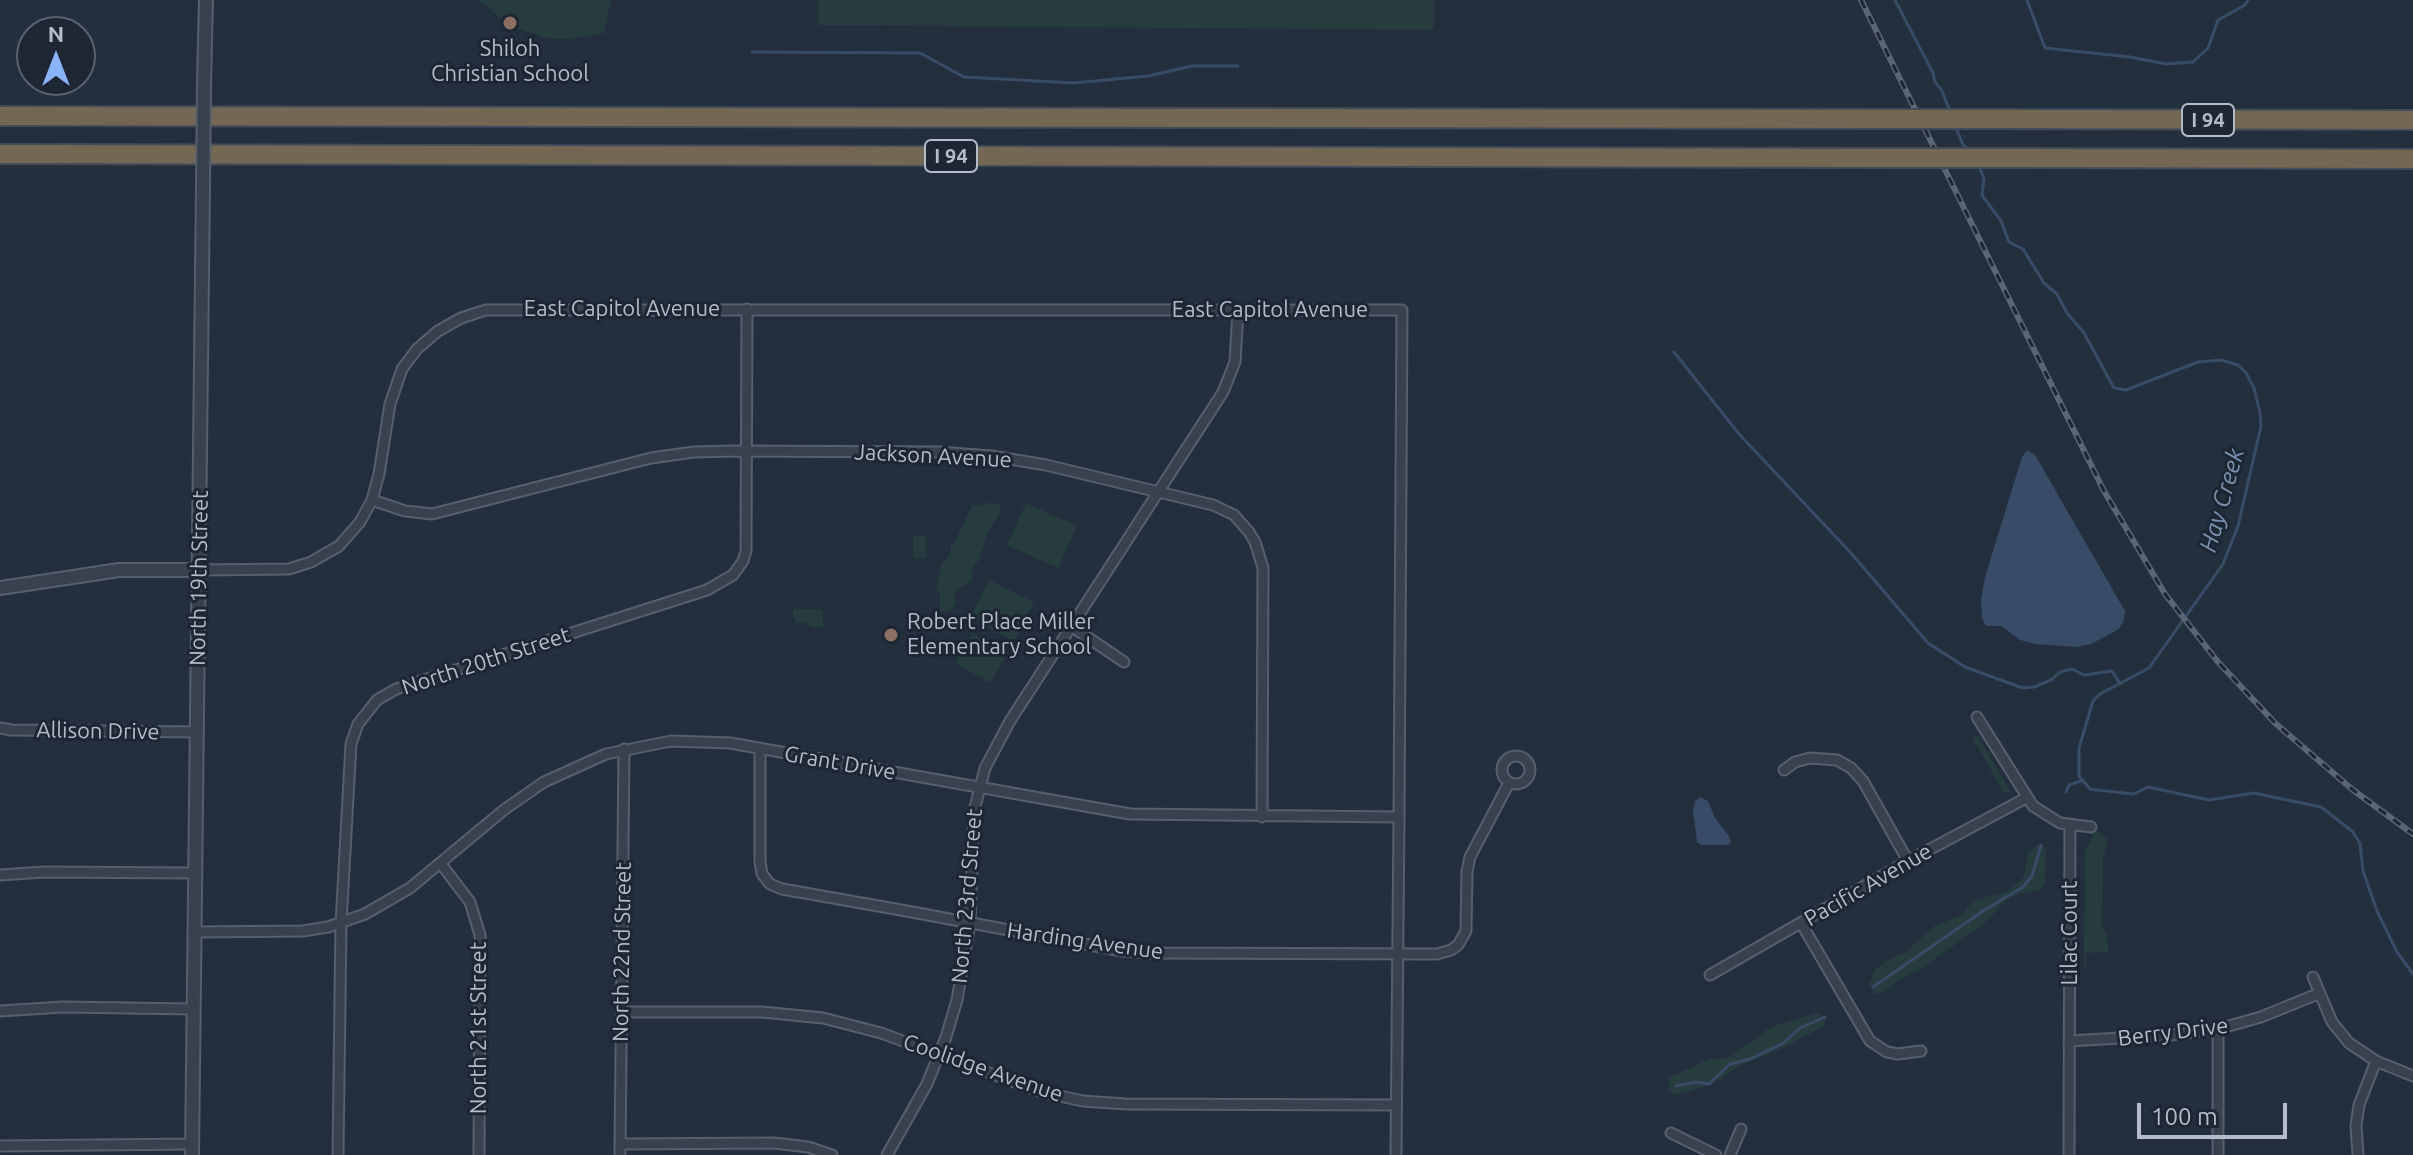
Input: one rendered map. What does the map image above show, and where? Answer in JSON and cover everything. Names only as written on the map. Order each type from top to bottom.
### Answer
[{"type":"highway","name":"I 94","points":[[0,116],[2413,120]]},
{"type":"highway","name":"I 94","points":[[0,154],[2413,159]]},
{"type":"street","name":"North 19th Street","points":[[192,1150],[206,0]]},
{"type":"street","name":"East Capitol Avenue","points":[[0,588],[123,570],[278,570],[311,562],[330,552],[348,537],[372,500],[390,404],[398,378],[417,349],[450,323],[498,309],[1402,310],[1399,817]]},
{"type":"street","name":"North 20th Street","points":[[338,1155],[341,923],[351,744],[358,724],[370,707],[396,689],[707,590],[726,580],[739,568],[746,551],[747,309]]},
{"type":"street","name":"North 23rd Street","points":[[887,1155],[940,1055],[962,982],[970,923],[971,833],[979,788],[1000,738],[1228,383],[1236,352],[1238,311]]},
{"type":"street","name":"Jackson Avenue","points":[[372,500],[405,511],[432,514],[651,458],[694,452],[927,452],[983,455],[1046,465],[1213,505],[1234,515],[1249,532],[1263,568],[1262,817]]},
{"type":"street","points":[[1071,626],[1124,662]]},
{"type":"street","points":[[1977,717],[2026,798],[2041,813],[2070,825],[2091,827]]},
{"type":"street","name":"Allison Drive","points":[[0,728],[197,732]]},
{"type":"street","name":"Grant Drive","points":[[195,932],[291,932],[341,923],[389,902],[531,790],[574,766],[624,749],[655,743],[700,741],[760,749],[1130,814],[1399,817]]},
{"type":"street","name":"North 22nd Street","points":[[620,1155],[624,749]]},
{"type":"street","name":"Harding Avenue","points":[[760,749],[760,861],[762,874],[770,884],[782,889],[1136,952],[1444,953],[1463,939],[1467,923],[1470,857],[1509,783]]},
{"type":"street","points":[[1784,770],[1795,762],[1810,758],[1837,760],[1851,768],[1863,781],[1908,861]]},
{"type":"street","name":"Pacific Avenue","points":[[1710,975],[1908,861],[2026,798]]},
{"type":"street","points":[[1396,1155],[1399,817]]},
{"type":"street","name":"Lilac Court","points":[[2069,1155],[2070,825]]},
{"type":"street","name":"North 21st Street","points":[[441,864],[470,902],[480,935],[479,1155]]},
{"type":"street","points":[[0,875],[44,872],[195,873]]},
{"type":"street","points":[[1801,923],[1870,1041],[1887,1052],[1921,1051]]},
{"type":"street","points":[[2313,977],[2332,1022],[2343,1037],[2376,1061],[2413,1076]]},
{"type":"street","name":"Berry Drive","points":[[2069,1041],[2218,1029],[2261,1017],[2320,993]]},
{"type":"street","points":[[0,1011],[62,1007],[194,1009]]},
{"type":"street","name":"Coolidge Avenue","points":[[621,1012],[803,1015],[862,1027],[1041,1092],[1105,1103],[1396,1105]]},
{"type":"street","points":[[2218,1029],[2218,1155]]},
{"type":"street","points":[[2358,1155],[2356,1126],[2359,1105],[2376,1061]]},
{"type":"street","points":[[1730,1155],[1741,1129]]},
{"type":"street","points":[[1671,1133],[1716,1155]]},
{"type":"street","points":[[620,1144],[774,1143],[808,1147],[832,1155]]},
{"type":"street","points":[[0,1146],[192,1150]]},
{"type":"green space","points":[[479,0],[611,0],[604,33],[569,39],[548,38],[524,31],[505,22]]},
{"type":"green space","points":[[818,0],[1434,0],[1434,30],[818,25]]},
{"type":"green space","points":[[984,503],[1001,504],[1000,512],[987,534],[979,560],[973,566],[972,579],[956,589],[956,602],[952,610],[940,612],[940,591],[936,590],[941,565],[950,555],[951,544],[954,544],[972,505],[982,506]]},
{"type":"green space","points":[[1026,503],[1077,526],[1058,568],[1007,545]]},
{"type":"green space","points":[[913,536],[926,536],[926,558],[913,558]]},
{"type":"green space","points":[[989,580],[1034,602],[1014,641],[970,618]]},
{"type":"green space","points":[[793,609],[823,610],[823,627],[797,623],[793,618]]},
{"type":"green space","points":[[972,633],[1008,652],[990,683],[955,663]]},
{"type":"green space","points":[[1978,736],[2010,791],[2004,793],[1972,737]]},
{"type":"green space","points":[[2096,830],[2106,838],[2107,843],[2103,858],[2102,927],[2107,931],[2108,952],[2086,953],[2084,966],[2085,851]]},
{"type":"green space","points":[[2039,844],[2045,846],[2046,865],[2045,884],[2039,890],[2018,894],[2005,901],[1989,919],[1959,942],[1898,980],[1891,988],[1874,993],[1869,984],[1874,971],[1905,952],[1933,927],[1962,915],[1973,901],[2008,891],[2024,877],[2028,852]]},
{"type":"green space","points":[[1817,1013],[1827,1018],[1823,1027],[1779,1050],[1737,1067],[1713,1084],[1676,1095],[1669,1090],[1668,1078],[1709,1059],[1727,1058],[1771,1027]]},
{"type":"water","points":[[2027,450],[2035,455],[2125,611],[2119,629],[2091,644],[2077,647],[2036,644],[2020,640],[2001,626],[1986,626],[1982,618],[1985,577],[2022,457]]},
{"type":"water","points":[[1700,797],[1708,801],[1715,818],[1729,836],[1731,842],[1728,845],[1701,845],[1697,842],[1693,810],[1695,801]]},
{"type":"waterway","name":"Hay Creek","points":[[1895,0],[1950,111]]},
{"type":"waterway","points":[[2027,0],[2045,48],[2166,64],[2193,62],[2208,48],[2218,20],[2245,5],[2248,0]]},
{"type":"waterway","points":[[752,52],[920,53],[964,77],[1074,83],[1148,76],[1192,66],[1238,66]]},
{"type":"waterway","name":"Hay Creek","points":[[1955,125],[1963,145],[1969,150]]},
{"type":"waterway","name":"Hay Creek","points":[[1979,166],[1984,179],[1982,195],[2001,221],[2009,242],[2023,249],[2044,283],[2057,294],[2067,313],[2084,333],[2114,388],[2126,390],[2198,362],[2221,360],[2238,365],[2246,373],[2254,388],[2260,413],[2261,426],[2238,526],[2223,564],[2149,668],[2100,694],[2093,701],[2079,748],[2079,776],[2090,789],[2097,790],[2134,794],[2148,787],[2209,800],[2254,793],[2321,807],[2352,831],[2360,843],[2363,871],[2377,911],[2397,952],[2413,974]]},
{"type":"waterway","points":[[1674,352],[1739,434],[1851,553],[1928,643],[1965,667],[2023,688],[2034,687],[2051,680],[2060,672],[2072,669],[2084,675],[2112,671],[2120,684]]},
{"type":"waterway","points":[[2066,792],[2069,785],[2081,781]]},
{"type":"waterway","points":[[1873,987],[2023,887],[2032,876],[2041,845]]},
{"type":"waterway","points":[[1676,1086],[1696,1082],[1709,1084],[1730,1064],[1750,1059],[1782,1044],[1800,1028],[1825,1017]]},
{"type":"railway","points":[[1861,0],[2104,491],[2165,594],[2218,662],[2275,723],[2353,790],[2413,834]]},
{"type":"place","name":"Shiloh Christian School","points":[[510,23]]},
{"type":"place","name":"Robert Place Miller Elementary School","points":[[891,635]]}]
